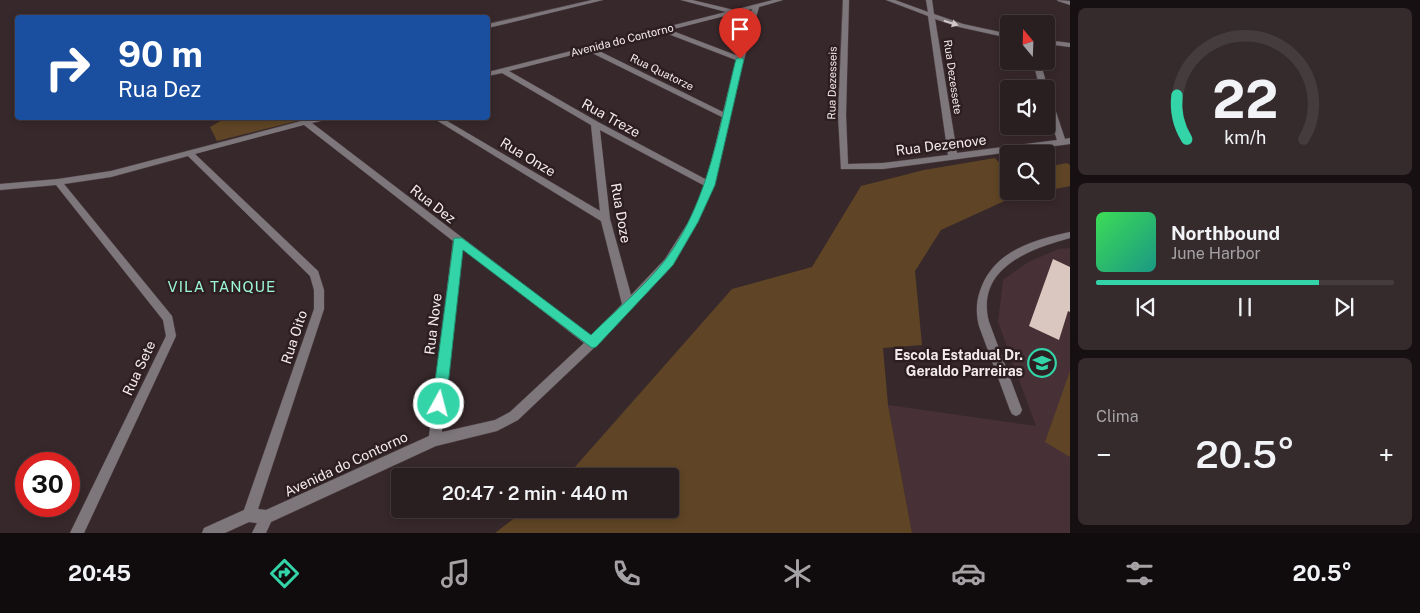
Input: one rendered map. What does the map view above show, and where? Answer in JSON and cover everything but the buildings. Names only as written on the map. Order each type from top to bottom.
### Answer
[{"type":"street","points":[[490,26],[600,0]]},
{"type":"street","points":[[684,0],[735,11]]},
{"type":"street","name":"Avenida do Contorno","points":[[490,73],[780,0]]},
{"type":"street","name":"Rua Dezesseis","points":[[844,167],[842,115],[846,0]]},
{"type":"street","points":[[889,0],[933,18],[1000,34]]},
{"type":"street","points":[[1060,0],[1070,3]]},
{"type":"street","name":"Rua Dezessete","points":[[930,1],[953,157]]},
{"type":"street","name":"Avenida do Contorno","points":[[266,517],[435,440],[497,425],[514,416],[592,343],[669,262],[693,222],[710,185],[725,116],[756,6]]},
{"type":"street","points":[[665,30],[740,59]]},
{"type":"street","points":[[1055,43],[1070,45]]},
{"type":"street","name":"Rua Quatorze","points":[[588,48],[725,116]]},
{"type":"street","name":"Rua Treze","points":[[502,70],[595,124],[710,185]]},
{"type":"street","points":[[1055,116],[1066,142]]},
{"type":"street","points":[[0,187],[58,182],[111,174],[314,120]]},
{"type":"street","name":"Rua Onze","points":[[440,120],[605,219]]},
{"type":"street","name":"Rua Dez","points":[[305,122],[592,343]]},
{"type":"street","name":"Rua Doze","points":[[595,124],[605,219],[628,305]]},
{"type":"street","name":"Rua Dezenove","points":[[844,167],[883,166],[1066,142]]},
{"type":"street","name":"Rua Oito","points":[[190,154],[314,274],[319,290],[319,310],[250,515]]},
{"type":"street","name":"Rua Sete","points":[[58,182],[168,319],[171,336],[77,533]]},
{"type":"street","points":[[1016,410],[982,318],[984,289],[997,265],[1017,252],[1039,243],[1070,235]]},
{"type":"street","name":"Rua Nove","points":[[435,440],[458,241]]},
{"type":"street","points":[[209,533],[250,515],[266,517],[260,533]]},
{"type":"shaded area","points":[[222,120],[301,120],[217,141],[210,127]]},
{"type":"shaded area","points":[[995,158],[1000,163],[1000,200],[1007,200],[941,230],[915,271],[922,345],[883,348],[888,405],[912,533],[495,533],[514,518],[679,518],[679,468],[574,468],[732,289],[812,267],[861,186],[924,170]]},
{"type":"shaded area","points":[[1067,163],[1070,165],[1070,186],[1055,189],[1055,165]]},
{"type":"shaded area","name":"Escola Estadual Dr. Geraldo Parreiras","points":[[1070,248],[1070,533],[912,533],[888,405],[1036,426],[998,322],[1003,280],[1028,262],[1059,249]]},
{"type":"shaded area","points":[[1070,371],[1070,457],[1045,442]]},
{"type":"place","name":"Escola Estadual Dr. Geraldo Parreiras","points":[[1042,363]]},
{"type":"district","name":"VILA TANQUE","points":[[222,286]]},
{"type":"route","points":[[439,404],[458,241],[592,343],[669,262],[693,222],[710,185],[740,59]]}]
